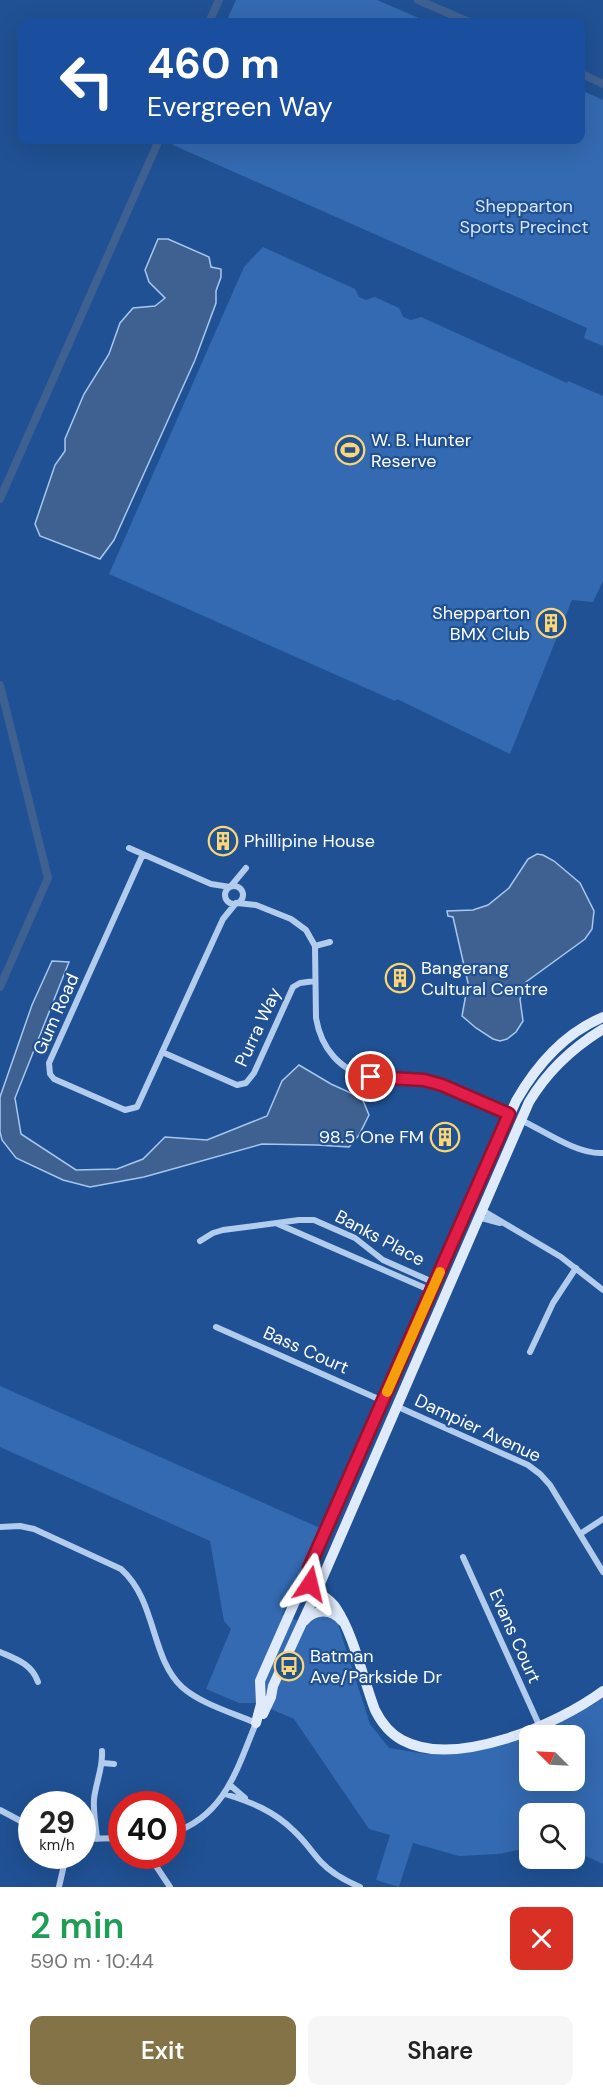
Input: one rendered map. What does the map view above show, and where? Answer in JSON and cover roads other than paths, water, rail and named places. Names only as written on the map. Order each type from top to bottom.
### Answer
[{"type":"street","points":[[129,848],[211,884],[238,887],[256,905]]},
{"type":"street","name":"Gum Road","points":[[144,854],[48,1069],[54,1079],[125,1110],[132,1109],[141,1102],[223,919],[237,903]]},
{"type":"street","points":[[225,898],[226,891],[246,868],[242,897],[237,903]]},
{"type":"street","points":[[211,884],[229,903],[256,905],[306,930],[315,946],[316,1018],[322,1041],[329,1053],[350,1070],[371,1077],[424,1080],[442,1085],[521,1119],[581,1150],[593,1154],[603,1153]]},
{"type":"street","name":"Gum Road","points":[[223,919],[225,898]]},
{"type":"street","points":[[315,946],[330,942]]},
{"type":"street","name":"Purra Way","points":[[162,1052],[237,1084],[246,1083],[254,1073],[292,987],[300,983],[315,981]]},
{"type":"street","points":[[186,1826],[200,1820],[225,1794],[230,1785],[256,1723],[262,1701],[261,1680],[273,1651],[509,1114],[523,1089],[544,1062],[570,1036],[603,1017]]},
{"type":"street","points":[[256,1723],[269,1702],[273,1686],[303,1622],[315,1588],[521,1119],[538,1086],[552,1069],[578,1044],[603,1029]]},
{"type":"street","points":[[468,1208],[504,1224],[543,1246],[603,1290]]},
{"type":"street","name":"Banks Place","points":[[200,1241],[219,1231],[314,1220],[355,1238],[388,1263],[433,1287]]},
{"type":"street","name":"Banks Place","points":[[275,1224],[291,1228],[385,1270],[433,1287]]},
{"type":"street","points":[[364,1261],[369,1250]]},
{"type":"street","points":[[385,1270],[388,1263]]},
{"type":"street","points":[[530,1352],[553,1302],[576,1268]]},
{"type":"street","points":[[433,1287],[446,1292]]},
{"type":"street","name":"Bass Court","points":[[216,1327],[383,1401]]},
{"type":"street","points":[[383,1401],[396,1406]]},
{"type":"street","name":"Dampier Avenue","points":[[396,1406],[528,1466],[540,1474],[550,1485],[603,1572]]},
{"type":"street","points":[[580,1534],[603,1520]]},
{"type":"street","points":[[0,1527],[20,1526],[34,1529],[121,1569],[132,1579],[140,1593],[167,1666],[183,1688],[201,1699],[256,1723]]},
{"type":"street","name":"Evans Court","points":[[463,1557],[539,1725]]},
{"type":"street","points":[[309,1568],[315,1588]]},
{"type":"street","points":[[273,1651],[291,1624],[305,1593],[315,1588],[331,1593],[339,1602],[345,1616],[346,1628],[375,1710],[381,1722],[400,1739],[425,1748],[458,1748],[519,1734]]},
{"type":"street","points":[[303,1622],[310,1615],[322,1611],[337,1615],[346,1628]]},
{"type":"street","points":[[0,1652],[31,1669],[38,1682]]},
{"type":"street","points":[[544,1725],[603,1691]]},
{"type":"street","points":[[102,1751],[103,1763],[94,1803],[98,1839],[108,1839]]},
{"type":"street","points":[[103,1763],[114,1764]]},
{"type":"street","points":[[230,1785],[248,1800],[279,1818],[295,1831],[323,1864],[340,1878],[360,1887]]},
{"type":"street","points":[[225,1794],[248,1800]]},
{"type":"street","points":[[0,1810],[18,1820]]},
{"type":"street","points":[[59,1887],[63,1869]]},
{"type":"street","points":[[158,1869],[170,1887]]},
{"type":"waterway","points":[[211,18],[219,0]]},
{"type":"waterway","points":[[418,0],[460,18]]},
{"type":"waterway","points":[[585,75],[603,84]]},
{"type":"waterway","points":[[0,499],[157,144]]},
{"type":"waterway","points":[[0,685],[48,878],[0,987]]},
{"type":"place","name":"W. B. Hunter Reserve","points":[[350,450]]},
{"type":"place","name":"Shepparton BMX Club","points":[[551,623]]},
{"type":"place","name":"Phillipine House","points":[[223,841]]},
{"type":"place","name":"Bangerang Cultural Centre","points":[[400,978]]},
{"type":"place","name":"98.5 One FM","points":[[445,1137]]},
{"type":"place","name":"Batman Ave/Parkside Dr","points":[[289,1666]]},
{"type":"park label","name":"Shepparton Sports Precinct","points":[[524,216]]}]
